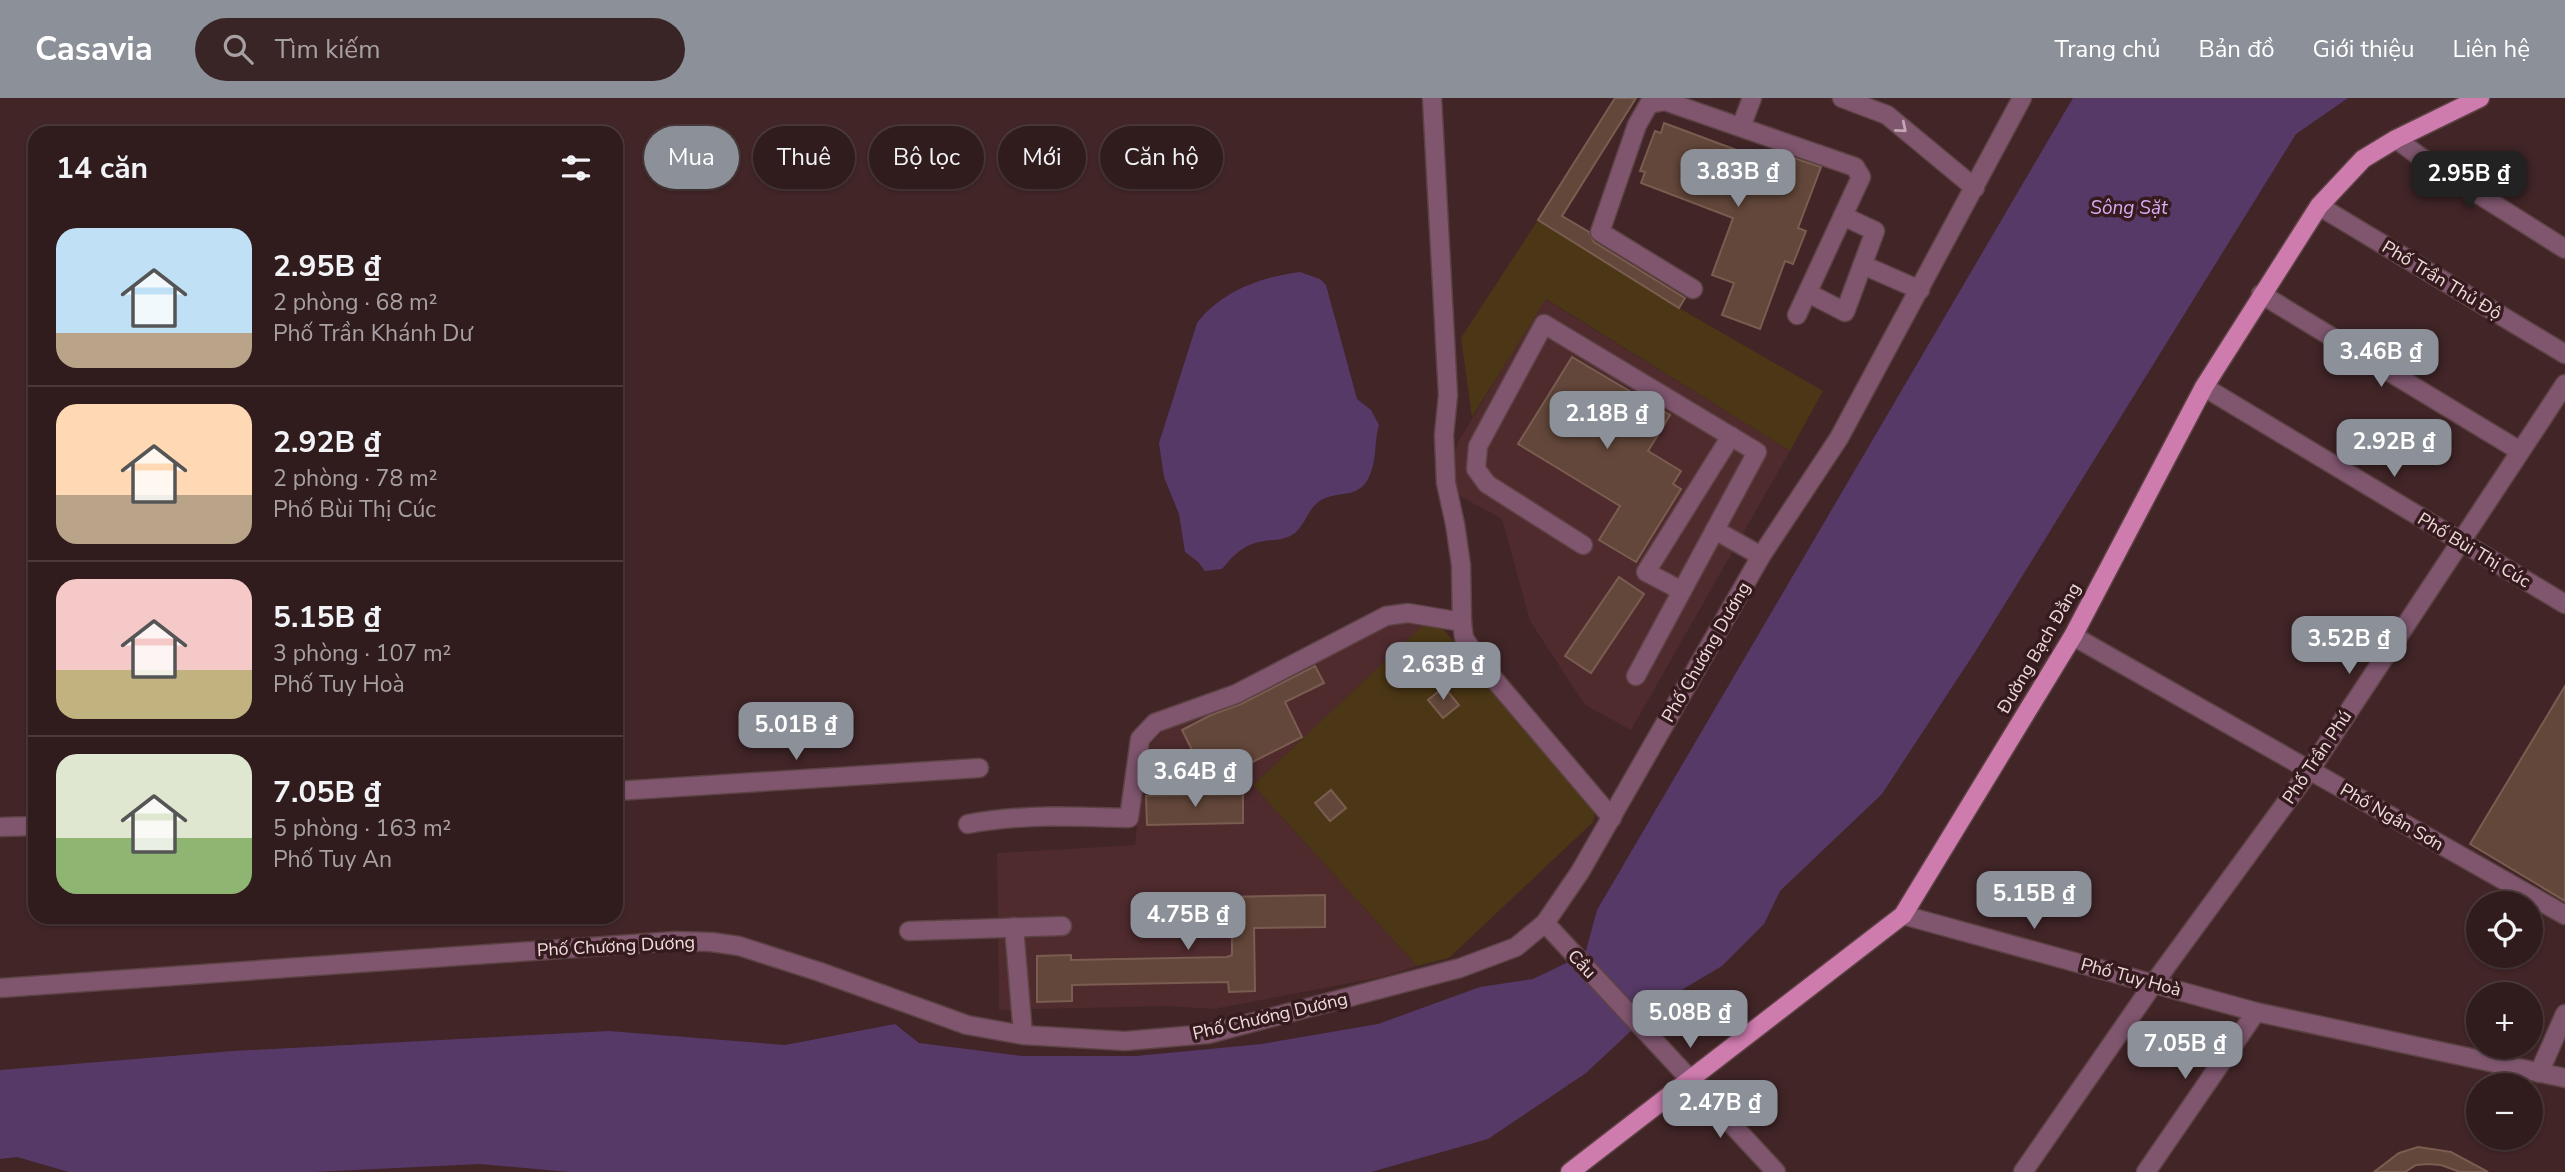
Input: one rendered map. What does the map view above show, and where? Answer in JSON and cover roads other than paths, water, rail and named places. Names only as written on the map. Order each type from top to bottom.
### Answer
[{"type":"main road","name":"Đường Bạch Đằng","points":[[1570,1172],[1903,915],[2073,636],[2204,387],[2319,206],[2363,159],[2396,139],[2480,98]]},
{"type":"street","points":[[1432,98],[1448,395],[1444,435],[1446,483],[1461,565],[1464,638],[1482,666],[1612,818]]},
{"type":"street","points":[[1741,127],[1752,98]]},
{"type":"street","points":[[1842,98],[1887,115],[1975,188]]},
{"type":"street","name":"Phố Chương Dương","points":[[0,988],[676,941],[711,942],[739,947],[820,972],[967,1026],[1023,1035],[1125,1041],[1208,1034],[1460,968],[1516,947],[1545,923],[1612,818],[1761,556],[1839,438],[2022,98]]},
{"type":"street","points":[[1693,289],[1600,232],[1637,125],[1649,104],[1665,101],[1855,167],[1861,177],[1797,315]]},
{"type":"street","points":[[2396,139],[2565,249]]},
{"type":"street","name":"Phố Trần Thủ Độ","points":[[2319,206],[2565,354]]},
{"type":"street","points":[[1808,293],[1845,312],[1875,231],[1843,216]]},
{"type":"street","points":[[1863,265],[1920,290]]},
{"type":"street","points":[[2261,294],[2520,452]]},
{"type":"street","points":[[1583,545],[1487,484],[1476,469],[1478,446],[1544,324],[1757,452],[1636,676]]},
{"type":"street","name":"Phố Trần Phú","points":[[2023,1172],[2154,983],[2310,770],[2565,384]]},
{"type":"street","name":"Phố Bùi Thị Cúc","points":[[2204,387],[2565,604]]},
{"type":"street","points":[[1682,591],[1646,572],[1731,436]]},
{"type":"street","points":[[1715,530],[1761,556]]},
{"type":"street","points":[[968,824],[989,820],[1072,816],[1129,818],[1140,739],[1155,723],[1236,694],[1386,616],[1408,613],[1462,622]]},
{"type":"street","name":"Phố Ngân Sơn","points":[[2073,636],[2565,915]]},
{"type":"street","points":[[623,791],[704,788],[979,768]]},
{"type":"street","points":[[0,827],[28,826]]},
{"type":"street","name":"Phố Tuy Hoà","points":[[1903,915],[2256,1012],[2539,1073]]},
{"type":"street","name":"Cầu","points":[[1545,923],[1776,1172]]},
{"type":"street","points":[[909,931],[1062,926]]},
{"type":"street","points":[[1014,927],[1023,1035]]},
{"type":"street","points":[[2146,1172],[2256,1012]]},
{"type":"street","points":[[2539,1073],[2565,1014]]},
{"type":"street","name":"Phố Tuy Hoà","points":[[2543,1074],[2565,1078]]},
{"type":"water","name":"Sông Sặt","points":[[2073,98],[2348,98],[2296,134],[1977,649],[1882,794],[1780,891],[1764,924],[1722,966],[1663,1001],[1586,1073],[1488,1139],[1371,1172],[569,1172],[480,1164],[313,1172],[69,1172],[17,1157],[0,1159],[0,1070],[233,1051],[609,1031],[785,1045],[895,1024],[919,1043],[1022,1056],[1136,1056],[1262,1044],[1378,1024],[1480,987],[1533,979],[1585,954],[1597,910]]},
{"type":"water","points":[[1300,272],[1320,279],[1326,285],[1357,399],[1371,410],[1379,425],[1372,471],[1360,489],[1318,502],[1291,535],[1250,545],[1237,553],[1222,569],[1205,571],[1185,552],[1179,514],[1164,477],[1159,443],[1197,323],[1218,302],[1243,287]]}]
